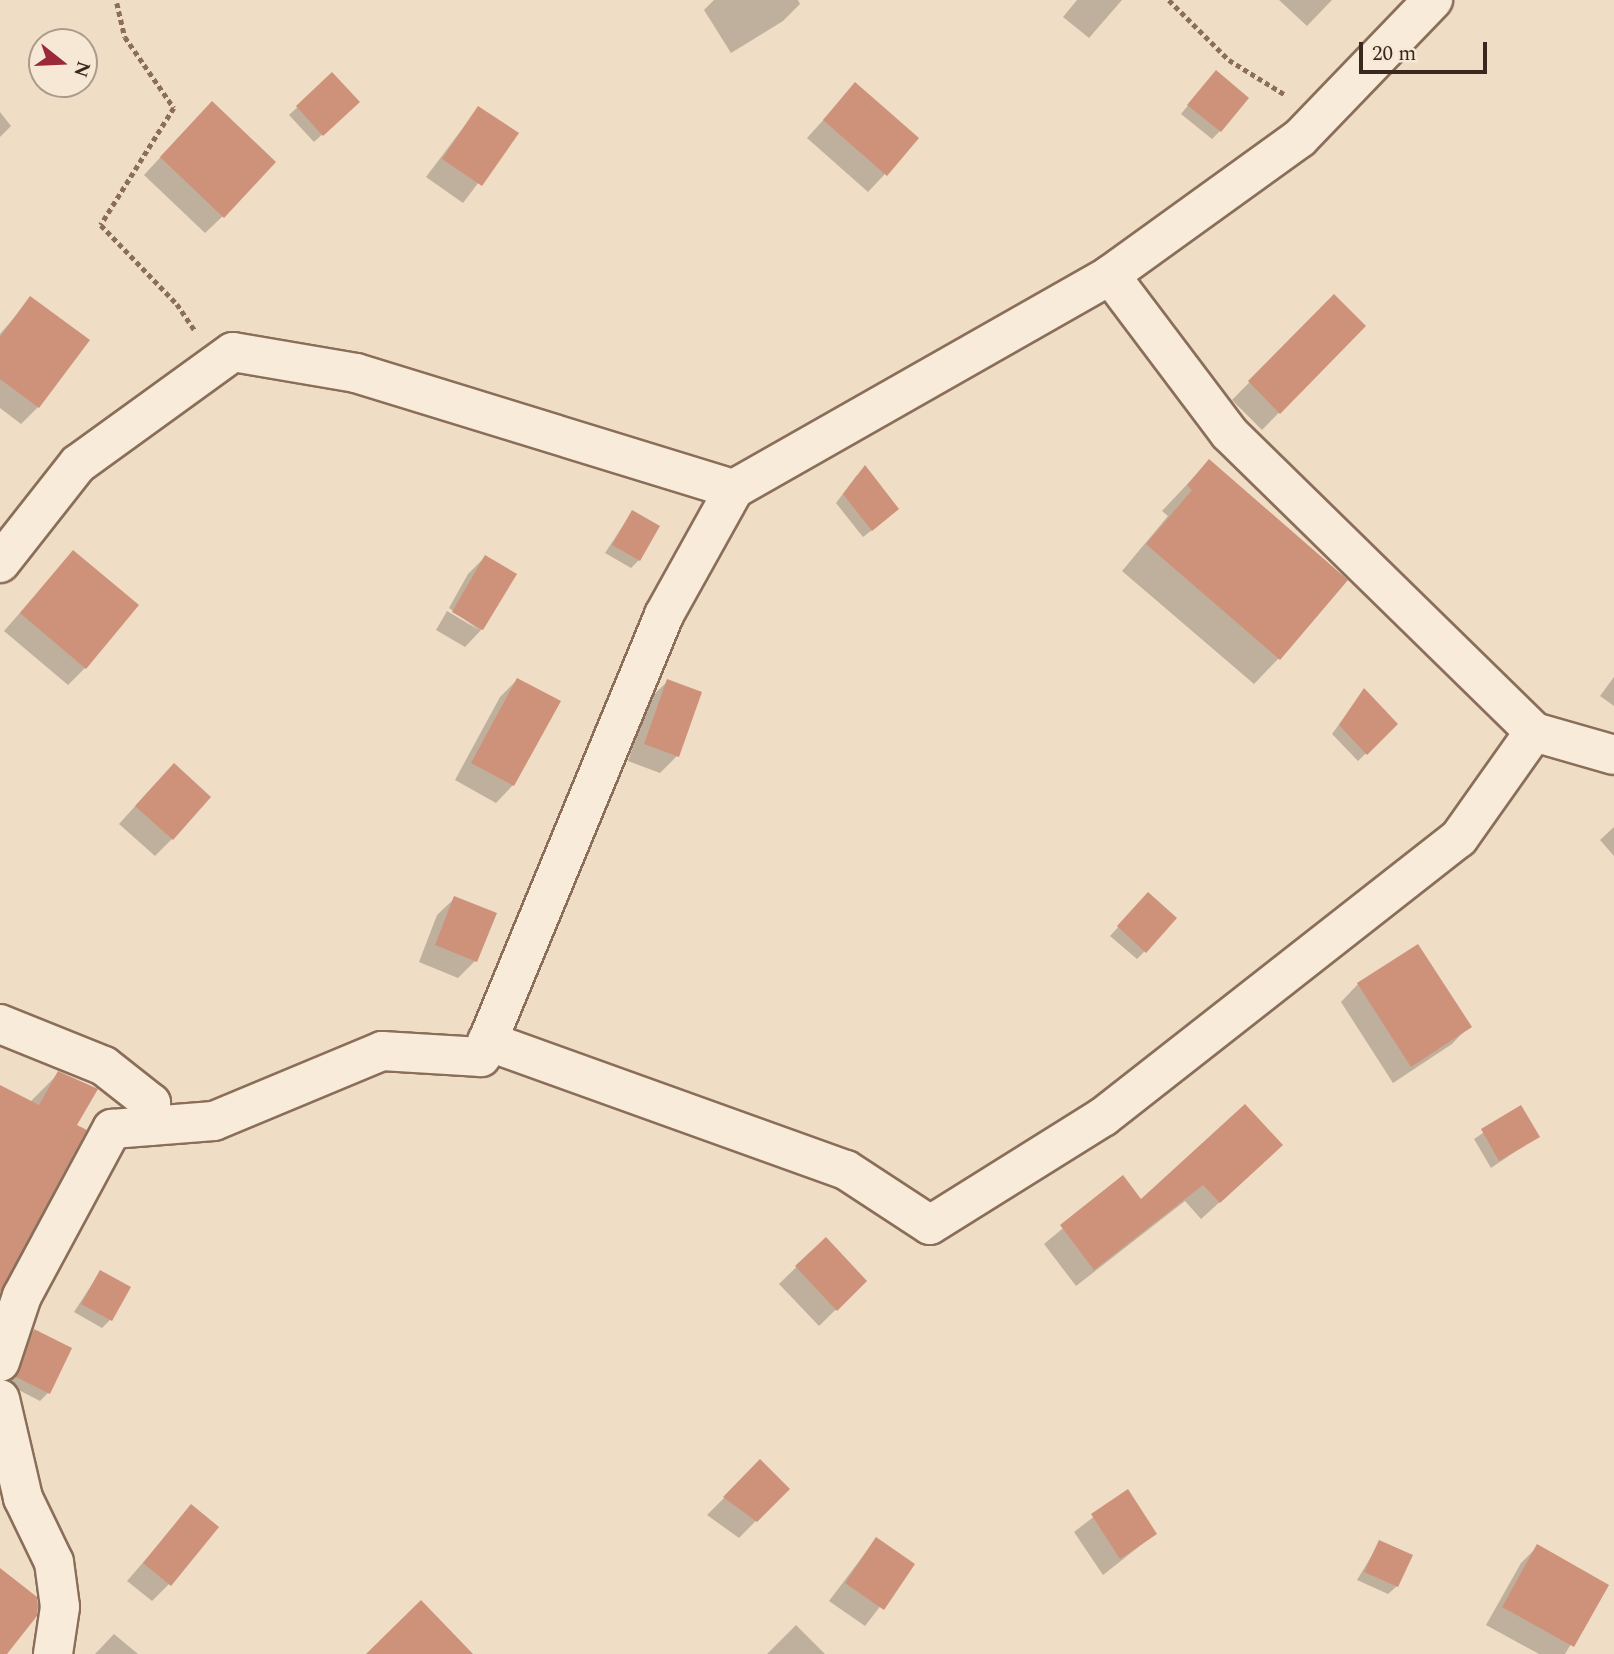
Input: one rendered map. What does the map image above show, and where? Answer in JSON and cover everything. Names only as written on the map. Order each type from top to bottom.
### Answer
[{"type":"street","points":[[0,1362],[22,1296],[112,1129],[214,1121],[382,1051],[481,1057],[664,615],[734,489],[1110,275],[1300,138],[1433,0]]},
{"type":"street","points":[[1110,275],[1229,433],[1534,732],[1614,755]]},
{"type":"street","points":[[0,563],[78,464],[233,352],[356,373],[734,489]]},
{"type":"street","points":[[487,1041],[846,1170],[930,1225],[1103,1117],[1459,838],[1534,732]]},
{"type":"street","points":[[0,1024],[104,1066],[151,1103],[151,1126]]},
{"type":"street","points":[[0,1399],[23,1498],[54,1562],[60,1607],[53,1654]]},
{"type":"path","points":[[1169,0],[1229,60],[1320,117]]},
{"type":"path","points":[[117,3],[125,37],[174,108],[101,225],[177,304],[217,363]]},
{"type":"building","points":[[1216,70],[1249,98],[1221,132],[1187,105]]},
{"type":"building","points":[[332,72],[360,102],[323,136],[296,106]]},
{"type":"building","points":[[855,82],[919,138],[887,176],[823,120]]},
{"type":"building","points":[[212,101],[276,162],[224,218],[160,157]]},
{"type":"building","points":[[478,106],[519,133],[482,186],[442,159]]},
{"type":"building","points":[[1334,294],[1366,326],[1280,414],[1248,381]]},
{"type":"building","points":[[30,296],[90,340],[39,408],[0,379],[0,337]]},
{"type":"building","points":[[1209,459],[1348,580],[1280,660],[1146,544],[1192,490],[1187,485]]},
{"type":"building","points":[[865,465],[899,509],[872,531],[843,494]]},
{"type":"building","points":[[632,510],[660,526],[640,561],[612,545]]},
{"type":"building","points":[[73,550],[139,605],[86,669],[20,613]]},
{"type":"building","points":[[485,555],[517,574],[483,630],[452,612]]},
{"type":"building","points":[[517,678],[561,701],[514,786],[471,763]]},
{"type":"building","points":[[667,679],[702,692],[679,757],[644,744]]},
{"type":"building","points":[[1364,688],[1398,724],[1367,755],[1339,725]]},
{"type":"building","points":[[174,763],[211,797],[173,840],[135,806]]},
{"type":"building","points":[[1148,892],[1177,918],[1146,953],[1117,926]]},
{"type":"building","points":[[454,896],[497,913],[477,962],[435,945]]},
{"type":"building","points":[[1418,944],[1472,1027],[1411,1067],[1357,983]]},
{"type":"building","points":[[58,1071],[98,1089],[77,1125],[87,1130],[0,1293],[0,1085],[39,1105]]},
{"type":"building","points":[[1245,1104],[1283,1145],[1220,1203],[1203,1185],[1094,1270],[1060,1225],[1123,1175],[1141,1199]]},
{"type":"building","points":[[1521,1105],[1540,1137],[1499,1161],[1481,1129]]},
{"type":"building","points":[[826,1237],[867,1281],[837,1311],[795,1266]]},
{"type":"building","points":[[100,1270],[131,1287],[112,1321],[81,1304]]},
{"type":"building","points":[[34,1329],[72,1348],[50,1394],[16,1377]]},
{"type":"building","points":[[760,1459],[790,1489],[757,1522],[723,1497]]},
{"type":"building","points":[[1128,1489],[1157,1534],[1120,1559],[1091,1514]]},
{"type":"building","points":[[191,1504],[219,1527],[171,1586],[143,1563]]},
{"type":"building","points":[[876,1537],[915,1564],[884,1610],[845,1583]]},
{"type":"building","points":[[1379,1540],[1413,1555],[1398,1587],[1364,1572]]},
{"type":"building","points":[[1537,1544],[1609,1585],[1574,1647],[1502,1607]]},
{"type":"building","points":[[0,1568],[37,1597],[38,1607],[37,1616],[7,1654],[0,1654]]},
{"type":"building","points":[[421,1600],[473,1654],[366,1654]]}]
